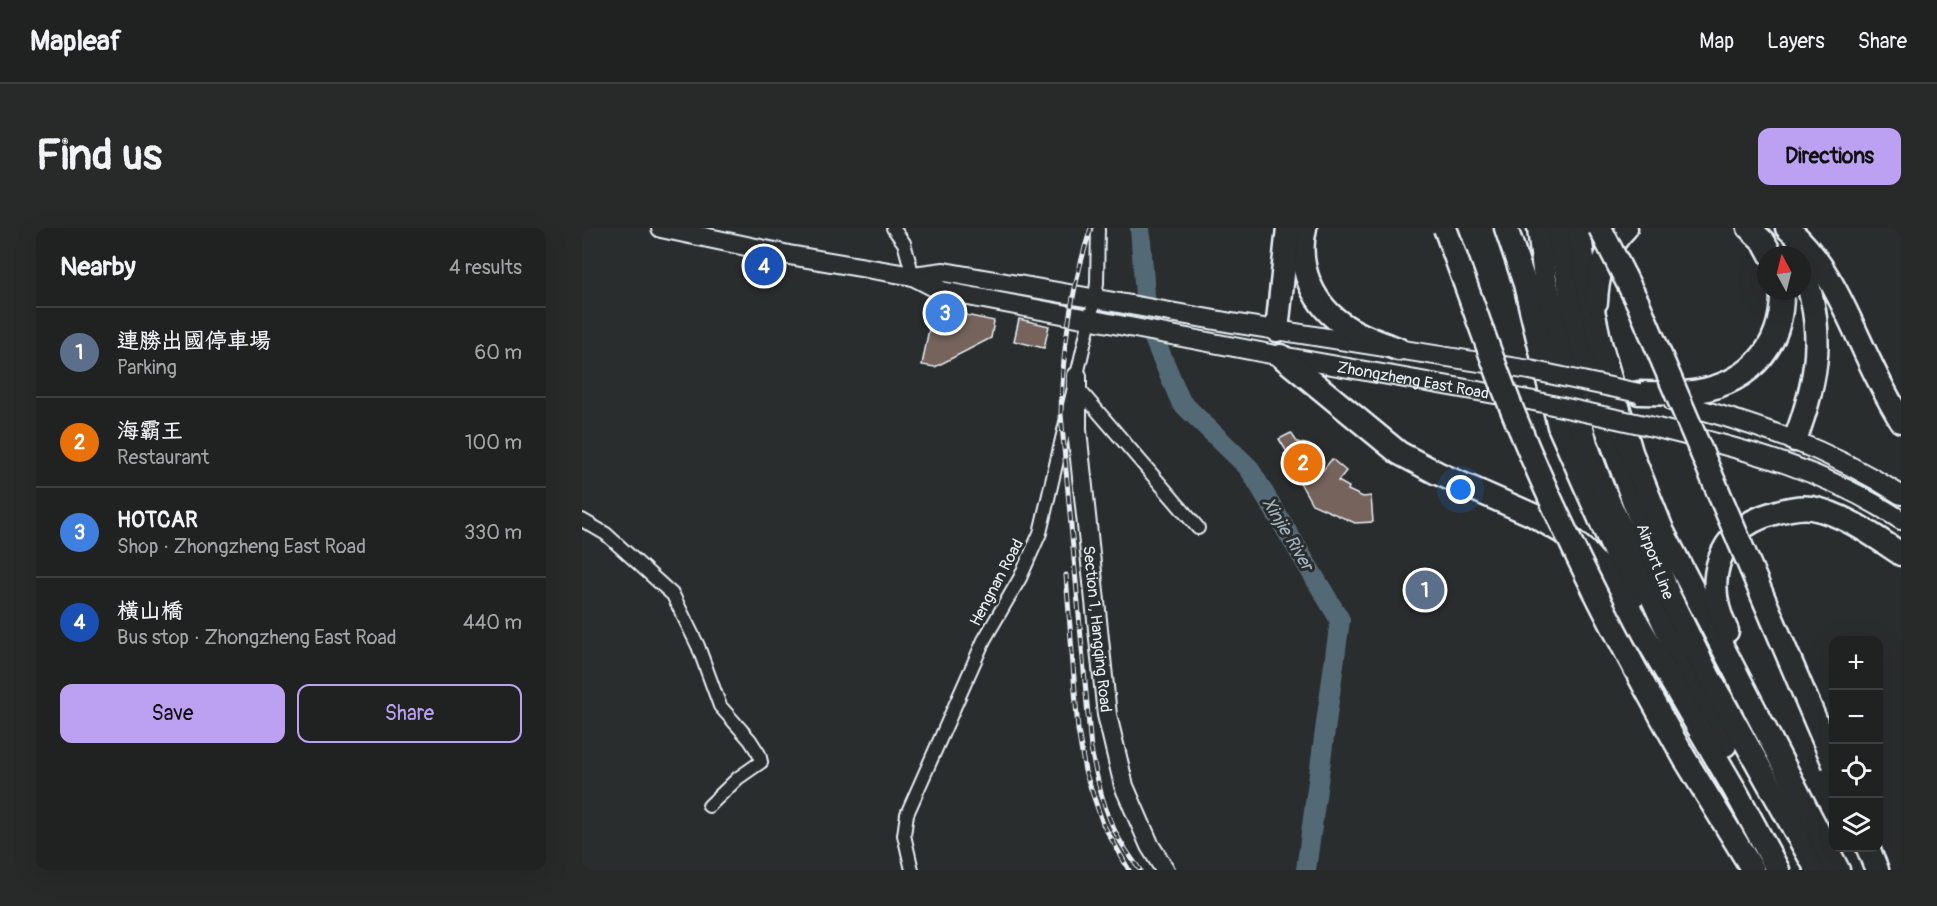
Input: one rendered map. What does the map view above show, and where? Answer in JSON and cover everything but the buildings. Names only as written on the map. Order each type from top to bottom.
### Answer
[{"type":"highway","points":[[1277,330],[1288,228]]},
{"type":"highway","points":[[1305,228],[1302,260],[1307,281],[1320,303],[1346,327],[1398,349]]},
{"type":"highway","points":[[1445,228],[1485,342],[1555,511],[1597,599],[1685,759],[1753,870]]},
{"type":"highway","points":[[1506,228],[1525,284],[1560,426],[1673,682]]},
{"type":"highway","points":[[1521,228],[1532,315]]},
{"type":"highway","name":"Airport Line","points":[[1539,228],[1545,279],[1564,360],[1586,444],[1602,487],[1667,630],[1788,870]]},
{"type":"highway","name":"Airport Line","points":[[1558,228],[1578,331],[1603,418],[1668,594],[1709,677],[1817,870]]},
{"type":"highway","points":[[1579,228],[1585,273],[1596,325],[1631,452],[1663,532],[1838,870]]},
{"type":"highway","points":[[1600,228],[1638,303],[1829,755]]},
{"type":"highway","points":[[1596,325],[1596,296],[1604,259],[1614,241],[1626,228]]},
{"type":"highway","points":[[1749,228],[1766,246]]},
{"type":"highway","points":[[1771,228],[1788,246]]},
{"type":"highway","points":[[1787,228],[1809,251],[1838,293],[1884,392],[1901,421]]},
{"type":"highway","points":[[1795,440],[1807,408],[1815,375],[1818,333],[1811,290]]},
{"type":"highway","points":[[1639,393],[1685,393],[1712,388],[1737,378],[1771,348],[1780,321],[1781,300]]},
{"type":"highway","points":[[1278,355],[1399,453],[1430,470],[1533,514],[1562,532],[1584,550],[1606,575],[1627,605],[1736,792],[1778,870]]},
{"type":"highway","points":[[1794,783],[1781,741],[1722,622],[1715,594],[1716,569],[1722,553],[1743,527],[1764,516],[1787,509],[1811,508],[1841,518],[1901,554]]},
{"type":"highway","points":[[1870,852],[1877,870]]},
{"type":"main road","name":"Zhongzheng East Road","points":[[661,228],[789,255],[913,276],[945,272],[1180,314],[1530,370],[1639,393],[1738,420],[1795,440],[1849,464],[1901,495]]},
{"type":"main road","name":"Zhongzheng East Road","points":[[913,276],[942,291],[1534,401],[1649,426],[1787,462],[1849,489],[1901,520]]},
{"type":"main road","points":[[1277,330],[1278,355]]},
{"type":"main road","name":"Section 1, Hangqing Road","points":[[1077,381],[1077,430],[1107,715],[1124,786],[1150,846],[1165,870]]},
{"type":"main road","points":[[1787,462],[1795,440]]},
{"type":"street","points":[[893,228],[904,243],[913,276]]},
{"type":"street","name":"Hengnan Road","points":[[912,870],[904,835],[907,813],[984,640],[1020,578],[1040,533],[1077,381],[1099,321],[1103,299],[1097,283],[1098,228]]},
{"type":"street","points":[[1077,381],[1198,528]]},
{"type":"street","points":[[582,520],[606,534],[673,594],[698,646],[720,706],[750,740],[759,754],[761,762],[738,778],[709,806]]},
{"type":"waterway","name":"Xinjie River","points":[[1140,228],[1147,322],[1181,402],[1249,468],[1340,620],[1306,870]]},
{"type":"railway","points":[[1091,228],[1078,274],[1069,320],[1063,367],[1061,414],[1091,749],[1109,818],[1121,843],[1140,870]]},
{"type":"railway","points":[[1066,575],[1078,730],[1085,771],[1103,824],[1129,870]]},
{"type":"place","name":"橫山橋","points":[[764,266]]},
{"type":"place","name":"HOTCAR","points":[[945,313]]},
{"type":"place","name":"海霸王","points":[[1303,463]]},
{"type":"place","name":"連勝出國停車場","points":[[1425,590]]}]
